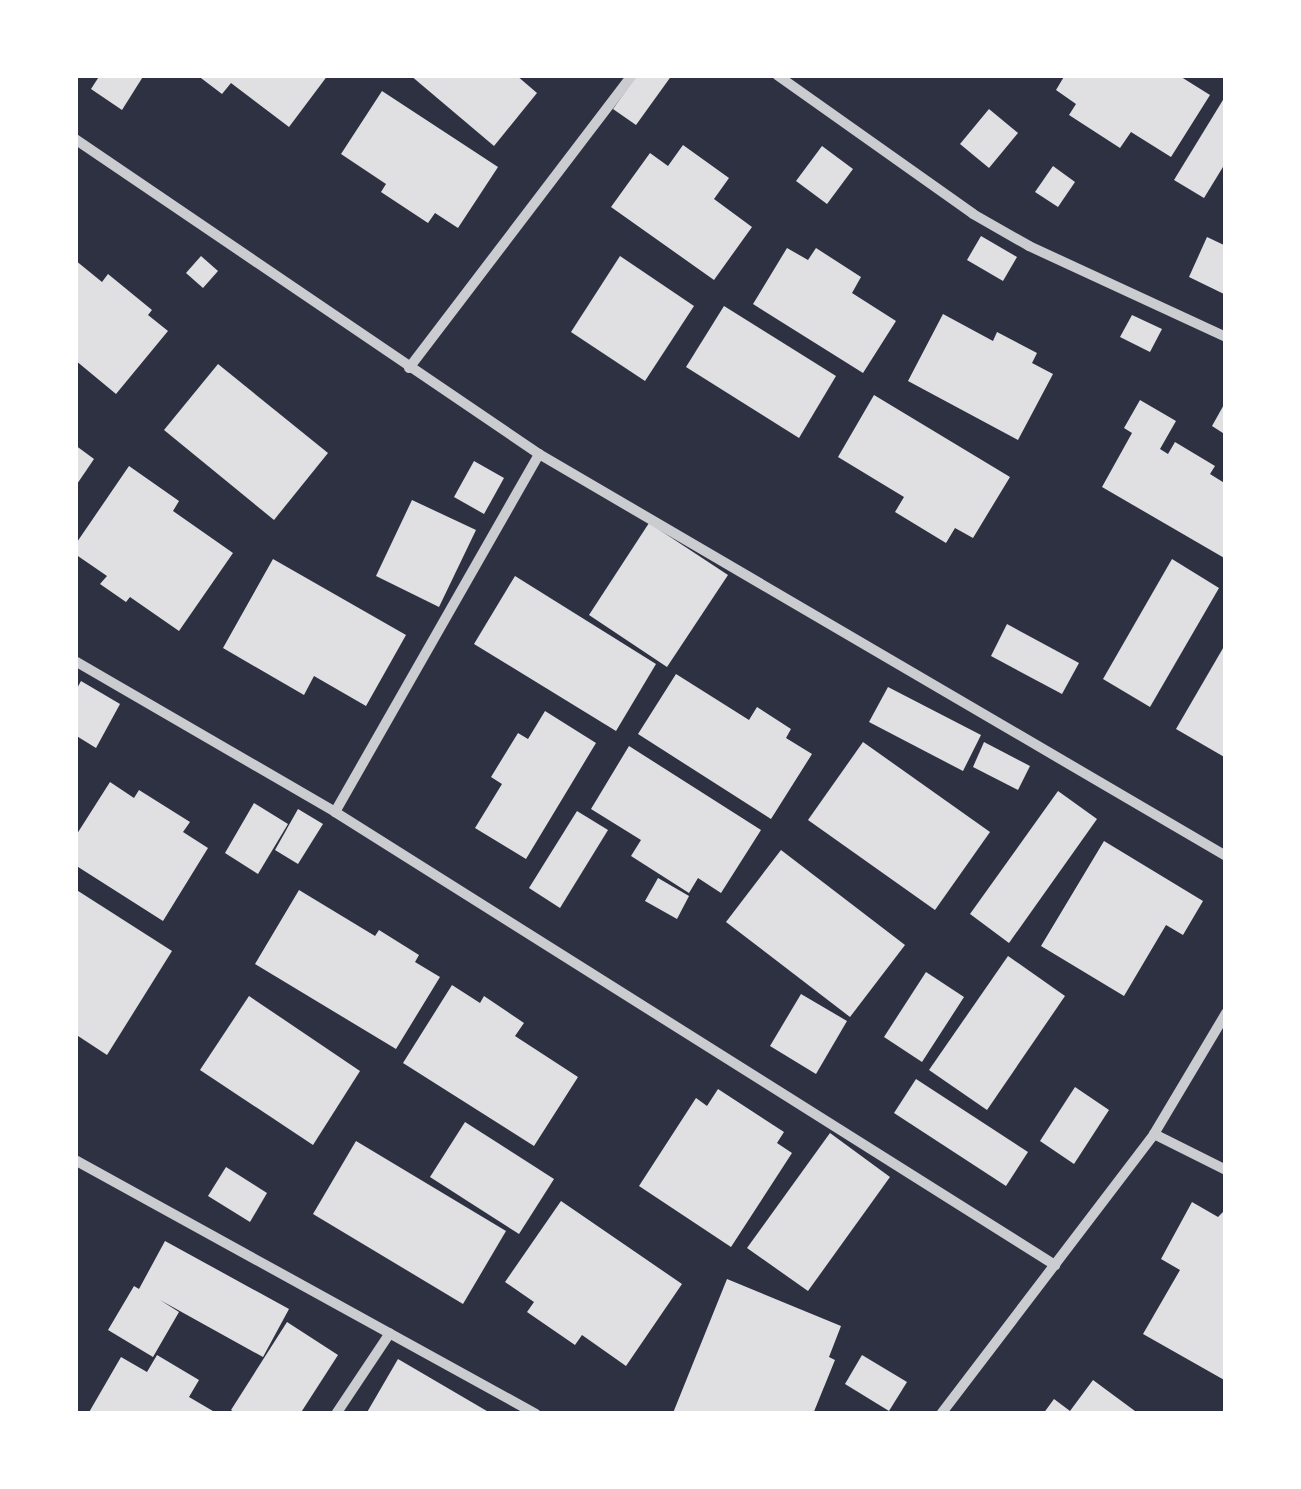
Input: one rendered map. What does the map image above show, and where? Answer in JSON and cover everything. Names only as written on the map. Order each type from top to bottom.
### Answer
[{"type":"street","points":[[409,368],[632,75]]},
{"type":"street","points":[[777,75],[973,214],[1029,246],[1226,337]]},
{"type":"street","points":[[75,140],[539,454],[1226,856]]},
{"type":"street","points":[[335,812],[539,454]]},
{"type":"street","points":[[75,661],[335,812],[1055,1265]]},
{"type":"street","points":[[940,1414],[1154,1134],[1226,1013]]},
{"type":"street","points":[[1154,1134],[1226,1170]]},
{"type":"street","points":[[75,1160],[536,1414]]},
{"type":"street","points":[[336,1414],[390,1333]]},
{"type":"building","points":[[100,75],[144,75],[122,110],[91,89]]},
{"type":"building","points":[[197,75],[328,75],[289,127],[231,83],[222,94]]},
{"type":"building","points":[[410,75],[516,75],[537,93],[494,146]]},
{"type":"building","points":[[637,75],[672,75],[636,125],[613,109]]},
{"type":"building","points":[[1065,75],[1178,75],[1210,95],[1171,157],[1131,132],[1120,148],[1069,115],[1076,104],[1056,90]]},
{"type":"building","points":[[382,91],[498,167],[458,228],[435,213],[428,223],[381,192],[386,184],[341,154]]},
{"type":"building","points":[[1226,95],[1226,162],[1204,198],[1174,180]]},
{"type":"building","points":[[989,109],[1018,133],[989,168],[960,144]]},
{"type":"building","points":[[683,145],[729,178],[714,199],[752,227],[714,280],[611,207],[650,153],[668,166]]},
{"type":"building","points":[[822,146],[853,169],[827,204],[796,181]]},
{"type":"building","points":[[1053,166],[1075,182],[1058,207],[1035,192]]},
{"type":"building","points":[[981,236],[1017,257],[1003,281],[967,260]]},
{"type":"building","points":[[1207,237],[1226,246],[1226,295],[1189,277]]},
{"type":"building","points":[[787,248],[808,260],[816,248],[861,277],[852,293],[896,321],[863,373],[753,304]]},
{"type":"building","points":[[201,256],[218,271],[203,288],[186,273]]},
{"type":"building","points":[[620,256],[694,306],[645,381],[571,332]]},
{"type":"building","points":[[75,260],[102,282],[108,274],[152,310],[148,315],[168,331],[116,394],[75,360]]},
{"type":"building","points":[[724,306],[836,376],[799,438],[686,367]]},
{"type":"building","points":[[943,314],[993,341],[997,332],[1037,353],[1032,363],[1053,374],[1018,440],[908,381]]},
{"type":"building","points":[[1132,315],[1162,329],[1150,352],[1120,337]]},
{"type":"building","points":[[218,364],[328,453],[274,520],[164,430]]},
{"type":"building","points":[[874,395],[1010,477],[973,538],[955,528],[946,543],[895,512],[904,497],[838,457]]},
{"type":"building","points":[[1140,400],[1176,421],[1160,449],[1168,454],[1175,442],[1215,466],[1210,474],[1226,484],[1226,559],[1102,487],[1132,433],[1124,428]]},
{"type":"building","points":[[1226,401],[1226,435],[1212,426]]},
{"type":"building","points":[[75,445],[94,459],[75,487]]},
{"type":"building","points":[[474,461],[504,478],[484,514],[454,497]]},
{"type":"building","points":[[129,466],[179,501],[173,511],[233,553],[179,631],[130,597],[126,602],[100,584],[107,576],[75,554],[75,545]]},
{"type":"building","points":[[412,500],[476,530],[439,607],[376,576]]},
{"type":"building","points":[[649,523],[728,575],[667,667],[589,615]]},
{"type":"building","points":[[273,559],[406,635],[366,706],[314,676],[304,695],[223,648]]},
{"type":"building","points":[[1172,559],[1219,588],[1150,707],[1103,679]]},
{"type":"building","points":[[515,576],[656,664],[616,731],[474,644]]},
{"type":"building","points":[[1007,624],[1079,663],[1062,694],[991,656]]},
{"type":"building","points":[[1226,643],[1226,758],[1176,729]]},
{"type":"building","points":[[676,674],[749,720],[757,707],[791,729],[786,738],[812,754],[771,819],[638,734]]},
{"type":"building","points":[[81,681],[120,704],[96,748],[75,735],[75,692]]},
{"type":"building","points":[[888,687],[981,735],[963,771],[869,722]]},
{"type":"building","points":[[545,711],[596,743],[526,859],[475,828],[502,784],[491,777],[518,733],[528,739]]},
{"type":"building","points":[[863,742],[990,832],[935,910],[808,820]]},
{"type":"building","points":[[984,742],[1030,766],[1018,790],[973,767]]},
{"type":"building","points":[[629,746],[761,830],[721,893],[698,878],[689,893],[631,856],[641,840],[591,809]]},
{"type":"building","points":[[110,782],[134,798],[139,790],[190,822],[183,832],[208,848],[163,921],[75,865],[75,837]]},
{"type":"building","points":[[1058,791],[1097,819],[1009,943],[970,914]]},
{"type":"building","points":[[254,803],[288,824],[258,874],[225,853]]},
{"type":"building","points":[[298,809],[323,824],[298,864],[275,850]]},
{"type":"building","points":[[577,811],[608,830],[560,908],[529,888]]},
{"type":"building","points":[[1104,841],[1203,901],[1183,935],[1166,925],[1124,996],[1041,946]]},
{"type":"building","points":[[781,850],[905,945],[850,1017],[726,922]]},
{"type":"building","points":[[658,878],[689,896],[677,919],[645,901]]},
{"type":"building","points":[[75,889],[172,951],[107,1055],[75,1034]]},
{"type":"building","points":[[299,890],[375,936],[379,930],[419,955],[415,962],[440,977],[396,1049],[255,964]]},
{"type":"building","points":[[1008,956],[1065,996],[987,1110],[929,1070]]},
{"type":"building","points":[[926,972],[964,997],[922,1062],[884,1037]]},
{"type":"building","points":[[452,985],[480,1003],[484,996],[524,1023],[515,1036],[578,1077],[534,1146],[403,1063]]},
{"type":"building","points":[[801,994],[847,1021],[816,1074],[770,1046]]},
{"type":"building","points":[[249,996],[360,1071],[313,1145],[200,1070]]},
{"type":"building","points":[[916,1079],[1028,1152],[1006,1186],[894,1113]]},
{"type":"building","points":[[1075,1087],[1109,1110],[1074,1164],[1040,1141]]},
{"type":"building","points":[[718,1089],[784,1132],[777,1143],[792,1153],[731,1247],[639,1186],[696,1098],[707,1106]]},
{"type":"building","points":[[465,1122],[554,1179],[519,1234],[430,1177]]},
{"type":"building","points":[[830,1133],[890,1177],[808,1291],[747,1248]]},
{"type":"building","points":[[356,1141],[506,1231],[463,1304],[313,1214]]},
{"type":"building","points":[[226,1167],[267,1193],[250,1222],[208,1196]]},
{"type":"building","points":[[561,1201],[682,1284],[626,1366],[582,1335],[575,1345],[527,1312],[534,1302],[505,1282]]},
{"type":"building","points":[[1192,1202],[1218,1217],[1226,1209],[1226,1381],[1143,1334],[1180,1270],[1161,1259]]},
{"type":"building","points":[[165,1241],[289,1309],[263,1357],[160,1300],[179,1312],[153,1357],[108,1330],[134,1286],[139,1289]]},
{"type":"building","points":[[727,1279],[841,1326],[829,1357],[835,1360],[813,1414],[673,1413]]},
{"type":"building","points":[[287,1322],[338,1355],[300,1414],[237,1414],[231,1410]]},
{"type":"building","points":[[157,1355],[199,1380],[189,1397],[218,1414],[88,1414],[121,1357],[147,1372]]},
{"type":"building","points":[[862,1355],[907,1382],[889,1411],[845,1384]]},
{"type":"building","points":[[398,1359],[492,1414],[366,1414]]},
{"type":"building","points":[[1093,1380],[1139,1414],[1043,1414],[1054,1399],[1070,1411]]}]
